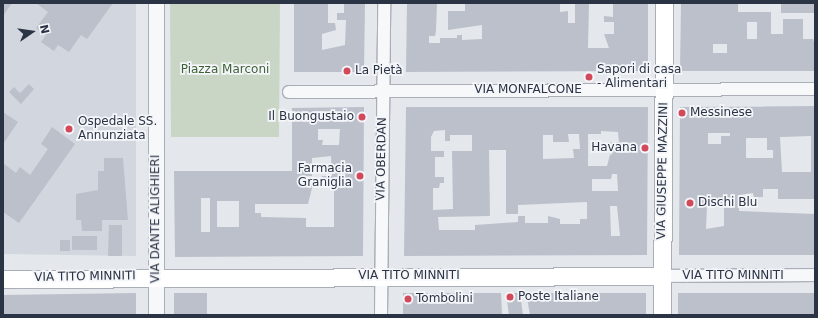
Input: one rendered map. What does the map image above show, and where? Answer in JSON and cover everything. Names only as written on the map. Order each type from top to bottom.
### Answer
[{"type":"main road","name":"VIA GIUSEPPE MAZZINI","points":[[662,315],[664,3]]},
{"type":"main road","name":"VIA TITO MINNITI","points":[[3,279],[156,276],[662,276]]},
{"type":"street","name":"VIA DANTE ALIGHIERI","points":[[156,3],[156,315]]},
{"type":"street","name":"VIA OBERDAN","points":[[381,315],[384,3]]},
{"type":"street","name":"VIA MONFALCONE","points":[[289,92],[383,90],[815,89]]},
{"type":"street","name":"VIA TITO MINNITI","points":[[662,276],[815,275]]},
{"type":"shaded area","name":"Ospedale SS. Annunziata","points":[[3,3],[136,3],[136,256],[3,254]]},
{"type":"green space","name":"Piazza Marconi","points":[[170,3],[280,3],[279,137],[171,137]]},
{"type":"building","points":[[3,3],[12,3],[3,16]]},
{"type":"building","points":[[36,3],[113,3],[87,39],[81,35],[69,52],[58,45],[54,51],[41,42],[46,35],[36,28],[48,12]]},
{"type":"building","points":[[294,3],[328,3],[328,23],[335,23],[336,30],[322,34],[322,50],[345,45],[346,20],[337,20],[337,13],[344,13],[344,3],[365,3],[364,72],[294,72]]},
{"type":"building","points":[[407,3],[437,3],[435,36],[429,36],[429,43],[440,43],[440,38],[457,38],[457,35],[462,35],[462,40],[482,39],[482,25],[448,30],[448,11],[465,11],[465,3],[560,3],[560,12],[568,11],[568,23],[575,23],[575,3],[589,3],[588,48],[609,48],[604,34],[614,34],[614,22],[604,22],[604,16],[613,17],[613,3],[648,3],[648,71],[406,72]]},
{"type":"building","points":[[681,3],[738,3],[738,12],[771,12],[771,34],[783,34],[783,19],[803,19],[803,39],[813,39],[815,45],[815,71],[680,71]],"holes":[[[747,22],[757,22],[757,39],[747,39]],[[713,44],[727,44],[727,53],[713,53]]]},
{"type":"building","points":[[781,3],[815,3],[815,13],[781,13]]},
{"type":"building","points":[[29,84],[34,89],[21,104],[9,92],[14,87],[20,93]]},
{"type":"building","points":[[815,106],[815,199],[778,199],[778,189],[763,189],[763,197],[754,197],[753,193],[739,195],[739,211],[815,214],[815,255],[679,255],[680,107]],"holes":[[[708,133],[730,133],[730,136],[721,136],[721,144],[708,144]],[[811,136],[811,172],[782,172],[780,137]],[[746,138],[767,138],[767,150],[773,150],[773,158],[746,158]],[[707,206],[724,206],[724,226],[706,229]]]},
{"type":"building","points":[[364,107],[363,256],[175,257],[174,171],[292,171],[292,108]],"holes":[[[318,129],[340,129],[339,145],[322,145],[323,140],[318,140]],[[331,156],[332,176],[322,176],[321,183],[334,183],[334,227],[306,227],[306,218],[261,217],[261,213],[255,213],[255,204],[308,204],[313,184],[307,184],[307,176],[312,176],[312,158]],[[201,198],[210,198],[210,232],[201,232]],[[217,201],[239,201],[239,227],[217,227]]]},
{"type":"building","points":[[406,107],[648,107],[647,255],[404,256]],"holes":[[[445,130],[445,141],[450,141],[450,135],[472,135],[472,151],[452,151],[453,209],[433,210],[433,188],[439,188],[440,183],[444,183],[444,177],[435,177],[435,157],[444,157],[444,151],[431,151],[431,137],[434,131]],[[601,131],[618,132],[619,142],[607,142],[607,151],[611,151],[607,166],[588,166],[588,134],[601,134]],[[568,134],[579,134],[580,149],[573,149],[574,158],[543,159],[543,135],[553,135],[553,142],[569,142]],[[489,150],[506,150],[506,214],[518,214],[518,205],[587,202],[587,219],[580,219],[580,224],[560,224],[560,219],[548,216],[548,223],[525,223],[525,216],[518,216],[518,222],[475,225],[475,230],[439,230],[438,217],[490,216]],[[612,174],[617,174],[618,191],[592,191],[592,179],[611,179]],[[610,206],[617,206],[620,236],[611,236]]]},
{"type":"building","points":[[3,112],[18,122],[3,144]]},
{"type":"building","points":[[52,127],[75,144],[19,223],[3,212],[3,163],[16,173],[20,167],[30,175],[48,149],[41,144]]},
{"type":"building","points":[[104,158],[123,158],[128,220],[102,220],[102,231],[82,231],[81,220],[76,220],[76,194],[98,190],[98,171],[104,171]]},
{"type":"building","points":[[109,225],[122,225],[122,256],[108,256]]},
{"type":"building","points":[[72,236],[97,236],[97,250],[72,250]]},
{"type":"building","points":[[60,240],[70,240],[70,251],[60,251]]},
{"type":"building","points":[[136,293],[136,315],[3,315],[3,295]]},
{"type":"building","points":[[174,293],[207,293],[207,315],[174,315]]},
{"type":"building","points":[[403,293],[501,293],[502,315],[403,315]]},
{"type":"building","points":[[506,293],[520,293],[523,315],[509,315]]},
{"type":"building","points":[[526,293],[646,293],[646,315],[530,315]]},
{"type":"building","points":[[678,293],[815,293],[815,315],[678,315]]},
{"type":"place","name":"La Pietà","points":[[347,71]]},
{"type":"place","name":"Sapori di casa - Alimentari","points":[[589,77]]},
{"type":"place","name":"Messinese","points":[[682,113]]},
{"type":"place","name":"Il Buongustaio","points":[[362,117]]},
{"type":"place","name":"Ospedale SS. Annunziata","points":[[69,129]]},
{"type":"place","name":"Havana","points":[[645,148]]},
{"type":"place","name":"Farmacia Graniglia","points":[[360,176]]},
{"type":"place","name":"Dischi Blu","points":[[690,203]]},
{"type":"place","name":"Poste Italiane","points":[[510,297]]},
{"type":"place","name":"Tombolini","points":[[408,299]]}]
